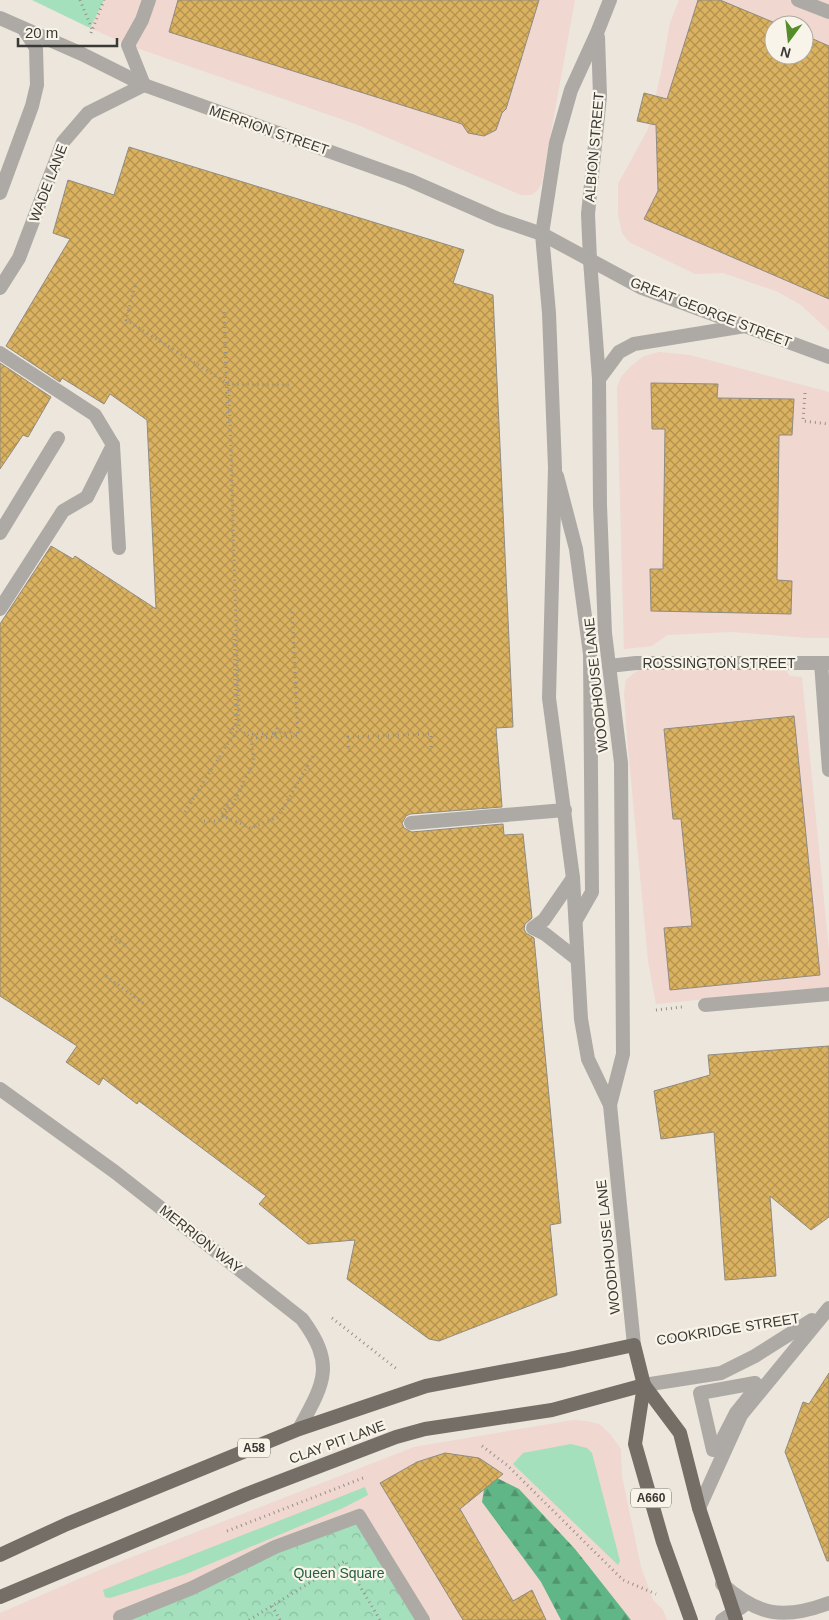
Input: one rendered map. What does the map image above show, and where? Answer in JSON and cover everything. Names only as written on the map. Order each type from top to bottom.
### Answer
[{"type":"highway","name":"CLAY PIT LANE","points":[[0,1555],[67,1524],[299,1429],[426,1386],[557,1362],[634,1345]]},
{"type":"highway","name":"WOODHOUSE LANE","points":[[634,1345],[644,1385],[635,1444],[663,1542],[691,1620]]},
{"type":"highway","name":"CLAY PIT LANE","points":[[0,1597],[247,1494],[396,1437],[425,1429],[552,1410],[644,1385]]},
{"type":"highway","name":"WOODHOUSE LANE","points":[[644,1385],[680,1432],[730,1618]]},
{"type":"street","points":[[144,85],[128,45],[142,20],[149,0]]},
{"type":"street","name":"ALBION STREET","points":[[542,234],[556,143],[571,90],[610,0]]},
{"type":"street","points":[[798,0],[829,12]]},
{"type":"street","name":"MERRION STREET","points":[[0,18],[25,31],[82,54],[144,85],[409,180],[498,219],[542,234]]},
{"type":"street","points":[[0,193],[32,106],[37,85],[36,48],[25,31]]},
{"type":"street","name":"ALBION STREET","points":[[590,260],[588,214],[600,96],[597,33]]},
{"type":"street","name":"WADE LANE","points":[[0,288],[19,258],[63,142],[88,112],[144,85]]},
{"type":"street","name":"GREAT GEORGE STREET","points":[[542,234],[642,288],[829,357]]},
{"type":"street","name":"WOODHOUSE LANE","points":[[542,234],[548,313],[555,468],[549,698],[573,878],[581,1019],[588,1059],[610,1105],[634,1345]]},
{"type":"street","name":"WOODHOUSE LANE","points":[[590,260],[599,379],[600,505],[605,633],[621,763],[623,1054],[610,1105]]},
{"type":"street","points":[[599,379],[619,352],[634,344],[746,326]]},
{"type":"street","points":[[0,353],[95,415],[113,445],[119,548]]},
{"type":"street","points":[[0,533],[58,438]]},
{"type":"street","points":[[0,609],[63,511],[87,497],[113,445]]},
{"type":"street","name":"WOODHOUSE LANE","points":[[555,468],[576,549],[590,654],[592,892],[576,920]]},
{"type":"street","name":"ROSSINGTON STREET","points":[[609,666],[636,663],[825,663]]},
{"type":"street","points":[[825,663],[829,770]]},
{"type":"street","points":[[411,823],[565,810]]},
{"type":"street","points":[[573,878],[544,920],[533,928],[545,934],[577,959]]},
{"type":"street","points":[[705,1006],[829,994]]},
{"type":"street","name":"MERRION WAY","points":[[0,1088],[115,1172],[302,1319],[316,1337],[322,1355],[324,1375],[321,1389],[299,1429]]},
{"type":"street","name":"COOKRIDGE STREET","points":[[644,1385],[721,1373],[755,1356],[825,1311]]},
{"type":"street","name":"COOKRIDGE STREET","points":[[699,1508],[741,1415],[825,1311]]},
{"type":"street","points":[[755,1384],[757,1387],[736,1413],[716,1450],[713,1450],[700,1393],[755,1384]]},
{"type":"street","points":[[122,1620],[120,1617],[192,1588],[275,1547],[359,1516],[423,1620]]},
{"type":"street","points":[[722,1584],[746,1605],[760,1613],[784,1618],[810,1614],[829,1603]]},
{"type":"street","points":[[730,1618],[746,1605]]},
{"type":"path","points":[[80,0],[92,30]]},
{"type":"path","points":[[82,54],[104,0]]},
{"type":"path","points":[[135,286],[126,320],[229,384],[289,385]]},
{"type":"path","points":[[224,312],[236,723],[228,738]]},
{"type":"path","points":[[185,812],[226,746],[240,729],[229,384]]},
{"type":"path","points":[[805,393],[803,421],[829,424]]},
{"type":"path","points":[[240,729],[251,736],[298,736],[292,610]]},
{"type":"path","points":[[276,735],[293,732]]},
{"type":"path","points":[[349,752],[348,737],[414,732],[431,734],[431,751]]},
{"type":"path","points":[[204,821],[218,821],[234,802],[254,762],[252,759],[251,736]]},
{"type":"path","points":[[223,816],[251,828],[278,817],[314,752]]},
{"type":"path","points":[[218,821],[230,800]]},
{"type":"path","points":[[111,937],[125,945]]},
{"type":"path","points":[[106,976],[143,1003]]},
{"type":"path","points":[[336,1320],[403,1373]]},
{"type":"path","name":"COOKRIDGE STREET","points":[[634,1345],[766,1323]]},
{"type":"path","points":[[479,1443],[507,1465],[623,1580],[647,1589]]},
{"type":"path","points":[[249,1620],[345,1561],[380,1620]]},
{"type":"path","points":[[272,1606],[280,1620]]},
{"type":"shaded area","points":[[104,0],[575,0],[542,182],[538,190],[531,195],[521,195],[358,125],[128,45],[90,28]]},
{"type":"shaded area","points":[[679,0],[829,0],[829,331],[801,305],[776,291],[723,273],[695,274],[629,242],[622,233],[618,214],[618,184],[648,129],[670,23]]},
{"type":"shaded area","points":[[659,352],[690,355],[829,392],[829,638],[733,632],[667,635],[652,646],[624,649],[617,387],[621,377],[631,366],[644,356]]},
{"type":"shaded area","points":[[777,667],[786,670],[790,676],[802,677],[829,951],[829,987],[656,1004],[648,961],[627,737],[624,693],[626,680],[639,669]]},
{"type":"shaded area","points":[[573,1420],[599,1424],[610,1434],[621,1449],[622,1476],[641,1567],[653,1600],[663,1610],[667,1620],[0,1620],[0,1613],[109,1566],[414,1447]]},
{"type":"green space","points":[[32,0],[104,0],[90,28]]},
{"type":"green space","points":[[571,1444],[587,1448],[592,1453],[620,1561],[618,1565],[513,1464],[523,1453]]},
{"type":"green space","points":[[497,1478],[519,1489],[575,1549],[631,1620],[561,1620],[541,1582],[482,1502],[484,1489]]},
{"type":"green space","points":[[365,1487],[368,1495],[343,1508],[186,1574],[110,1598],[105,1597],[103,1590]]},
{"type":"green space","name":"Queen Square","points":[[359,1516],[423,1620],[121,1620]]},
{"type":"building","points":[[178,0],[539,0],[506,109],[502,113],[496,130],[484,136],[468,133],[462,124],[169,32]]},
{"type":"building","points":[[698,0],[720,0],[764,18],[764,65],[814,65],[814,39],[829,46],[829,299],[644,219],[658,191],[656,125],[637,121],[644,93],[667,99]]},
{"type":"building","points":[[129,147],[464,250],[453,283],[493,295],[513,727],[496,728],[502,807],[410,814],[406,816],[402,823],[404,828],[412,832],[503,824],[504,835],[523,834],[532,918],[525,924],[524,929],[526,933],[534,938],[561,1223],[550,1225],[557,1295],[439,1341],[429,1339],[347,1279],[355,1240],[308,1244],[259,1204],[266,1196],[139,1101],[137,1104],[103,1078],[99,1085],[66,1062],[77,1046],[0,996],[0,624],[51,546],[73,559],[75,556],[156,609],[147,420],[110,394],[104,404],[62,378],[60,382],[6,346],[70,239],[53,233],[68,180],[114,195]]},
{"type":"building","points":[[0,363],[51,397],[28,437],[23,435],[0,469]]},
{"type":"building","points":[[651,383],[718,384],[717,398],[794,399],[792,435],[779,435],[777,580],[792,581],[791,614],[651,611],[650,569],[663,569],[665,429],[652,429]]},
{"type":"building","points":[[794,716],[820,975],[670,990],[664,928],[692,926],[681,819],[673,819],[664,729]]},
{"type":"building","points":[[829,1046],[829,1217],[811,1230],[770,1196],[776,1276],[725,1280],[714,1132],[661,1139],[654,1091],[710,1075],[708,1055]]},
{"type":"building","points":[[829,1373],[829,1561],[827,1561],[785,1452],[803,1402],[809,1404]]},
{"type":"building","points":[[445,1453],[479,1458],[503,1474],[460,1509],[513,1601],[532,1590],[546,1620],[463,1620],[380,1483],[417,1462]]}]
